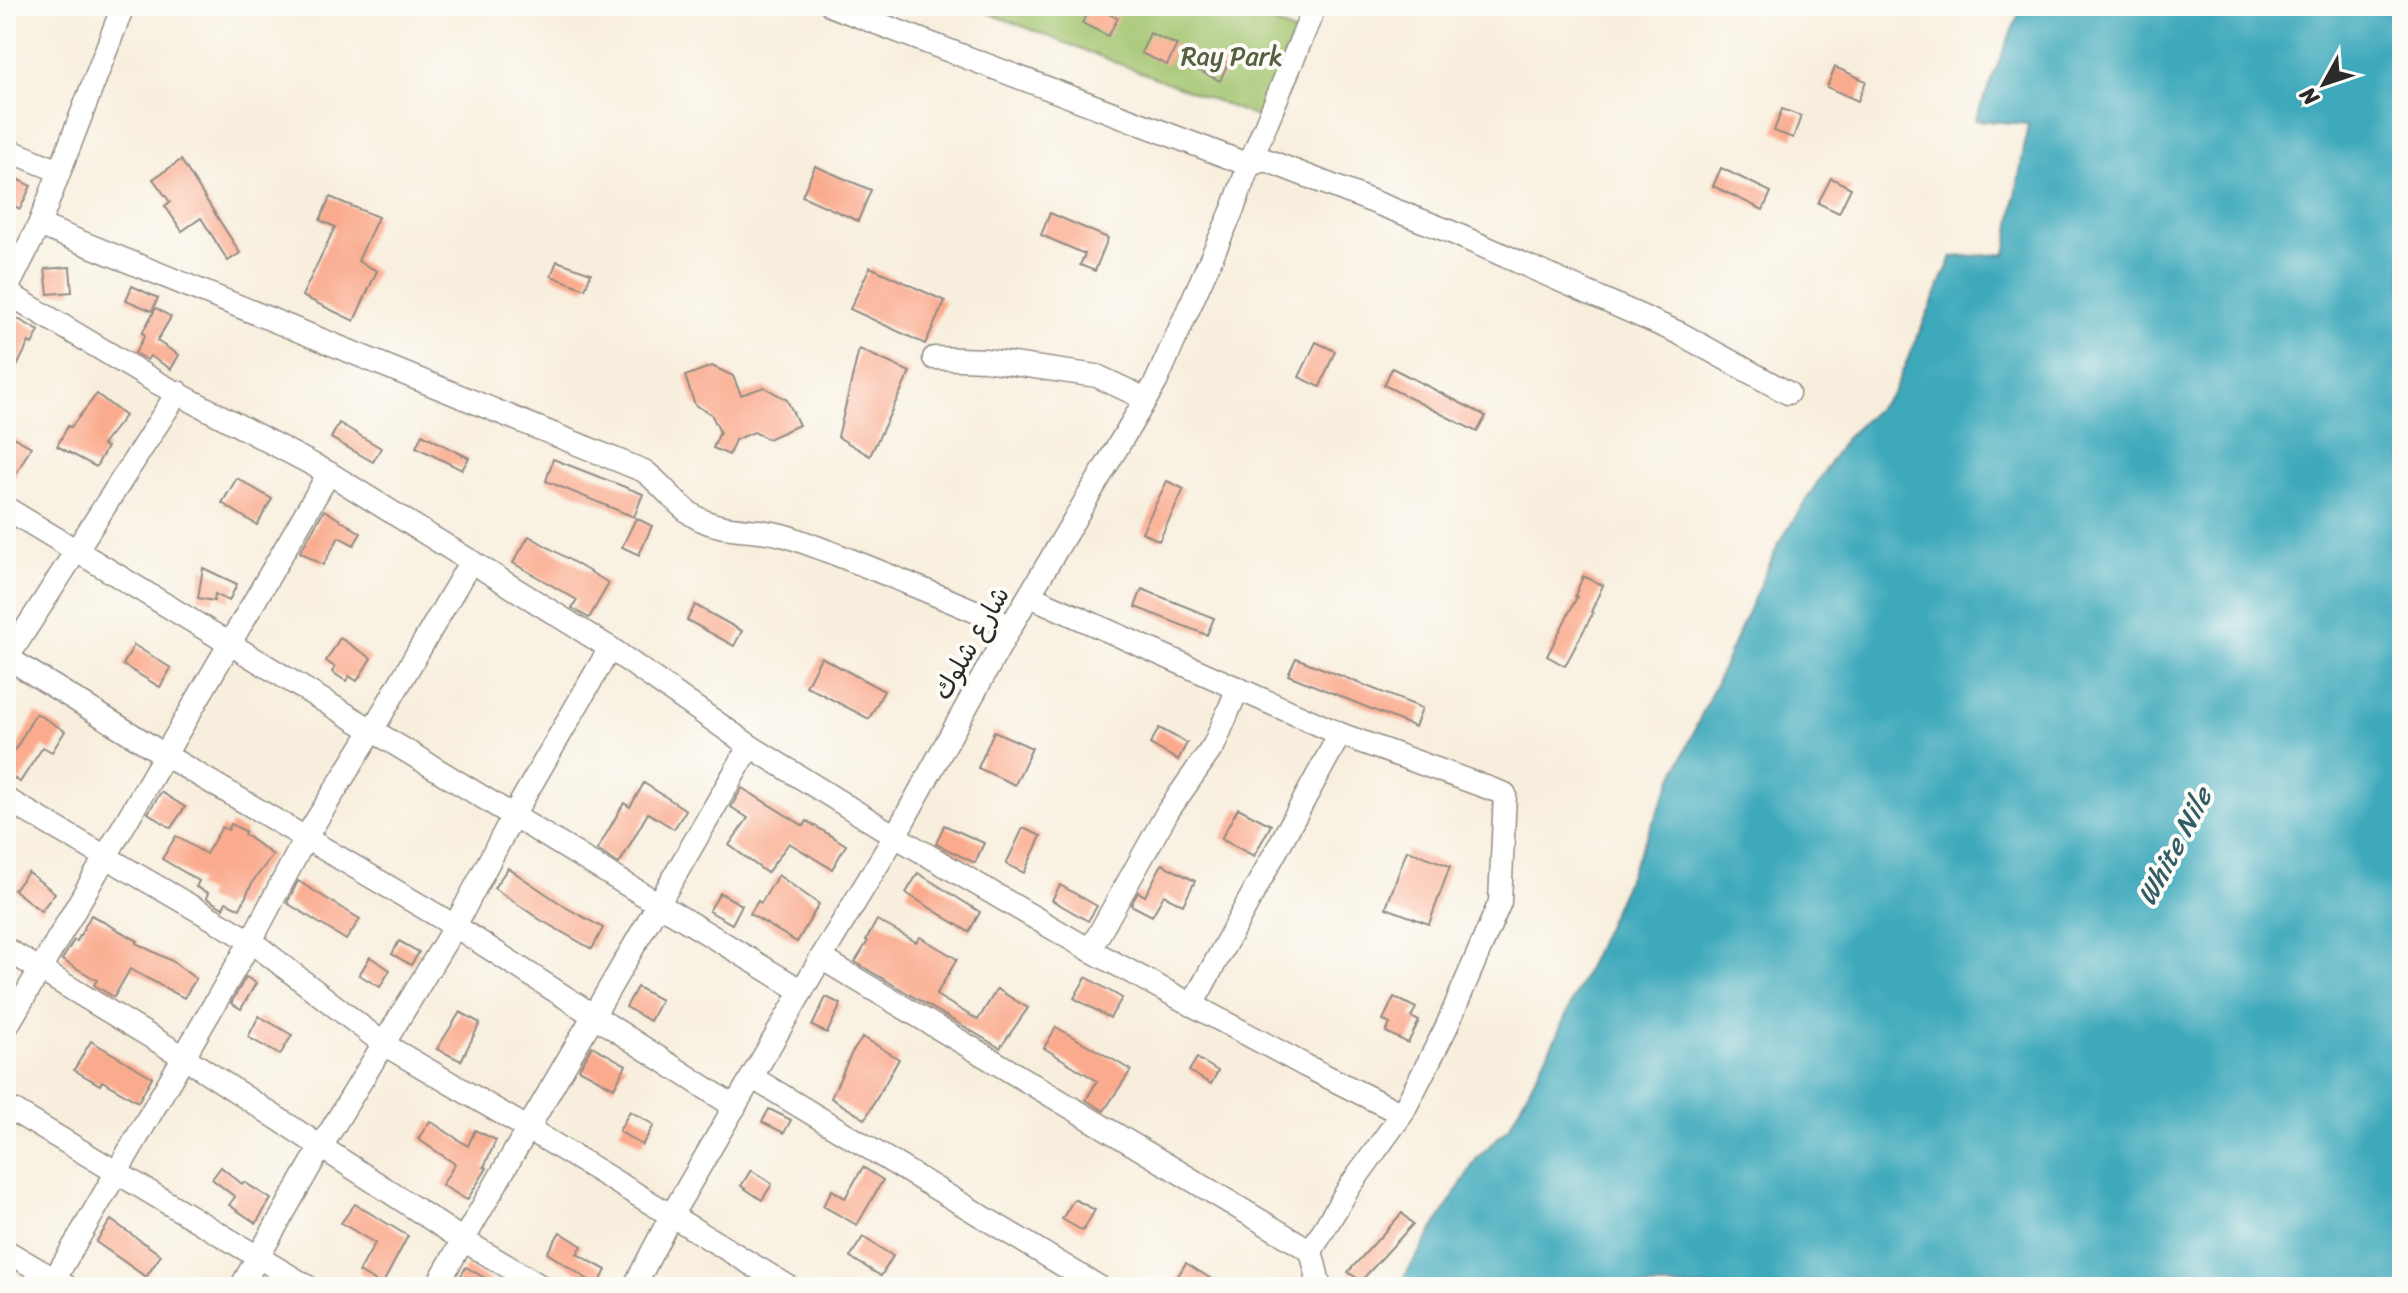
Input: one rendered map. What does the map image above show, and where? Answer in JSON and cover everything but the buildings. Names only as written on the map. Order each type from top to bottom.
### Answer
[{"type":"street","points":[[123,6],[39,225],[6,291],[156,382],[329,473],[610,648],[750,746],[895,836],[1090,950],[1402,1114]]},
{"type":"street","points":[[832,6],[1249,165],[1266,160],[1451,232],[1679,333],[1788,393]]},
{"type":"street","name":"شارع شلوك","points":[[634,1287],[671,1216],[895,836],[1011,626],[1146,399],[1233,209],[1315,6]]},
{"type":"street","points":[[6,149],[59,171]]},
{"type":"street","points":[[39,225],[644,471],[662,484],[695,517],[722,528],[785,535],[1011,626]]},
{"type":"street","points":[[934,358],[985,360],[1097,376],[1146,399]]},
{"type":"street","points":[[178,392],[6,658],[455,926],[735,1107]]},
{"type":"street","points":[[6,1028],[329,473]]},
{"type":"street","points":[[6,508],[802,991]]},
{"type":"street","points":[[6,1251],[57,1284],[117,1173],[251,941],[306,837],[471,561]]},
{"type":"street","points":[[1030,596],[1340,734],[1505,794],[1500,902],[1446,1028],[1402,1114],[1350,1186],[1311,1251],[1318,1279],[1313,1287]]},
{"type":"street","points":[[241,1287],[321,1147],[455,926],[514,814],[610,648]]},
{"type":"street","points":[[1090,950],[1168,811],[1214,745],[1238,688]]},
{"type":"street","points":[[1192,1005],[1340,734]]},
{"type":"street","points":[[436,1287],[750,746]]},
{"type":"street","points":[[6,799],[251,941],[385,1045],[789,1287]]},
{"type":"street","points":[[6,949],[184,1057],[463,1240],[542,1287]]},
{"type":"street","points":[[821,958],[1311,1251]]},
{"type":"street","points":[[753,1078],[1099,1287]]},
{"type":"street","points":[[6,1106],[308,1287]]},
{"type":"green space","name":"Ray Park","points":[[970,6],[1240,6],[1295,33],[1259,118]]},
{"type":"water","name":"White Nile","points":[[2022,6],[2402,6],[2402,1287],[1398,1287],[1477,1158],[1509,1127],[1558,1033],[1778,545],[1844,440],[1893,393],[1952,257],[2006,254],[2028,124],[1975,120]]}]
